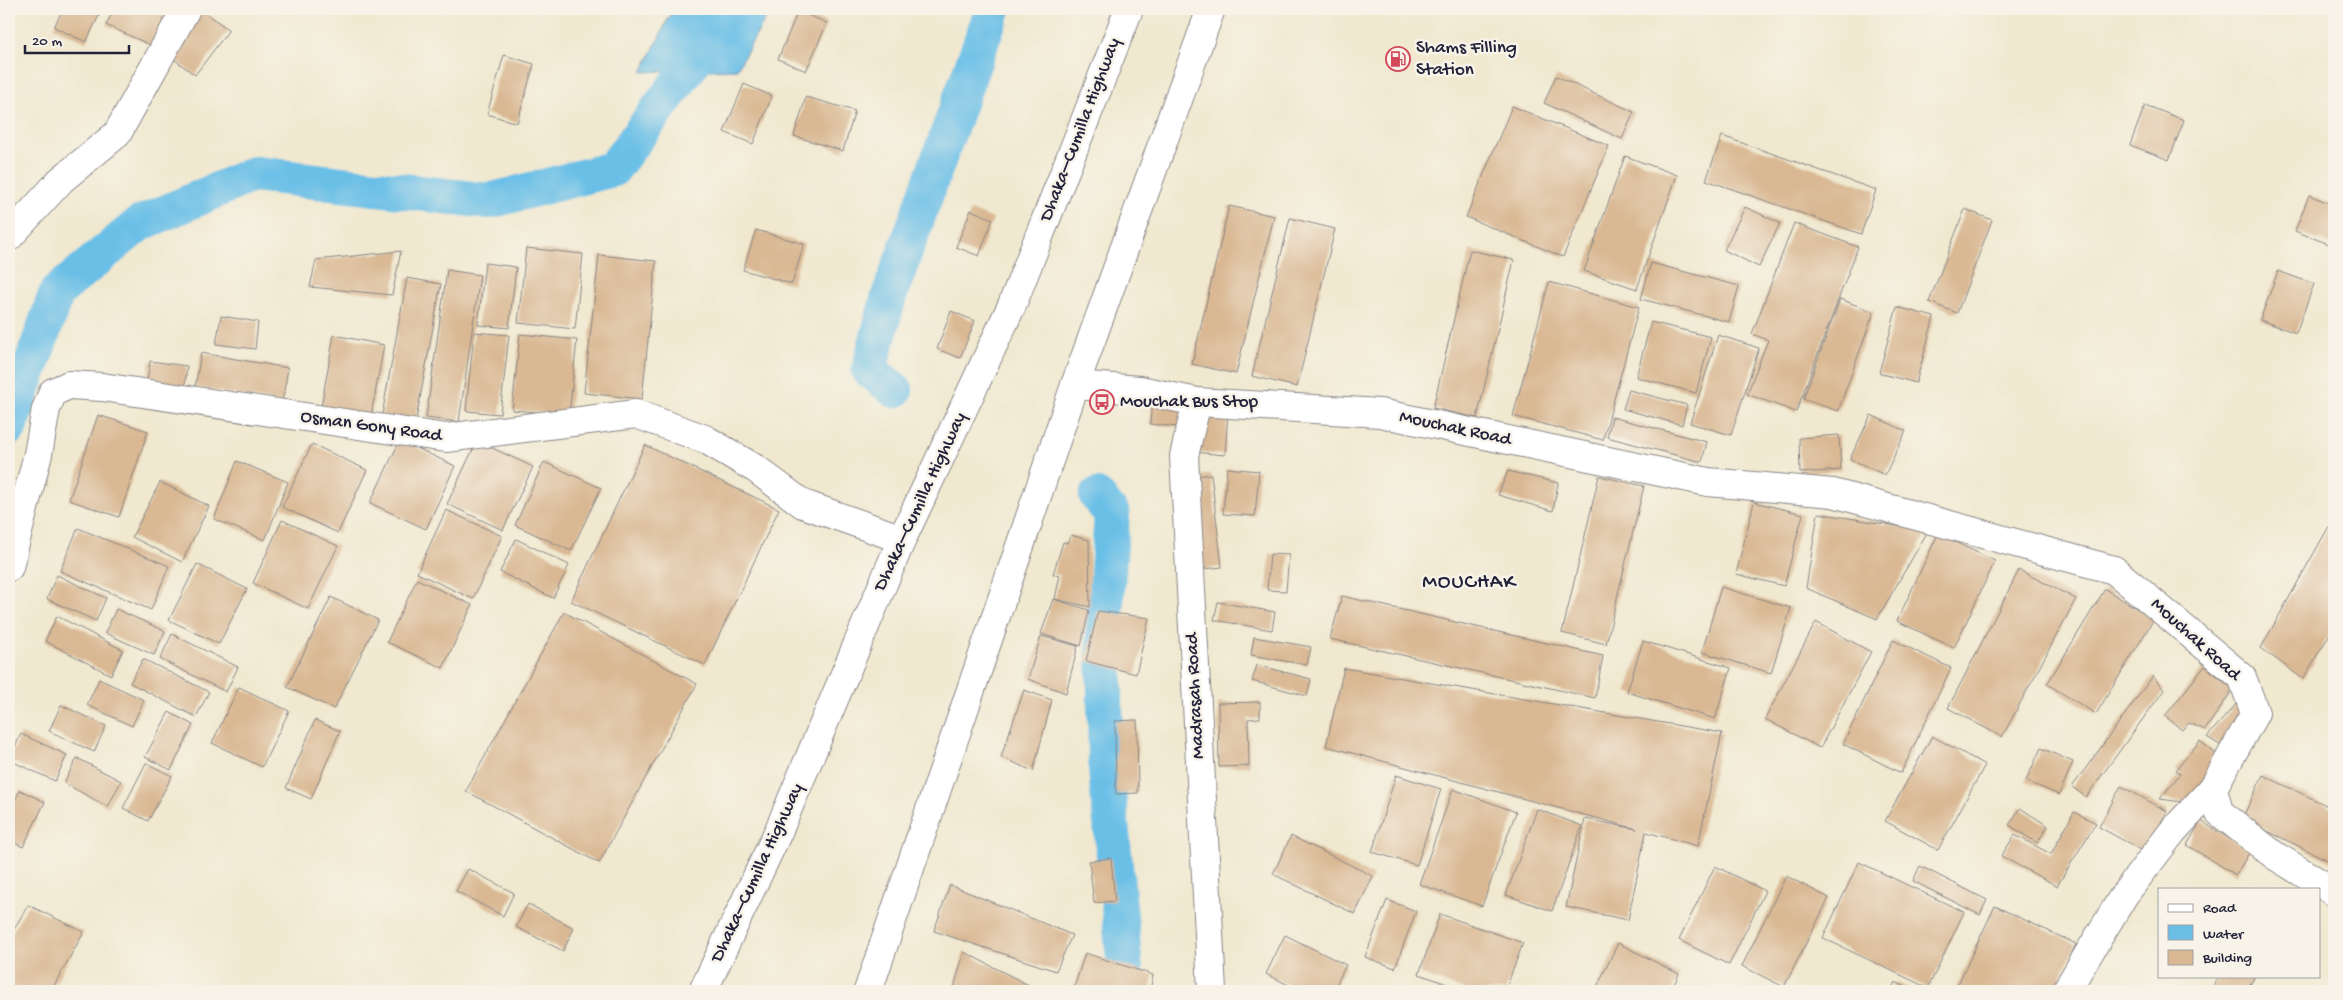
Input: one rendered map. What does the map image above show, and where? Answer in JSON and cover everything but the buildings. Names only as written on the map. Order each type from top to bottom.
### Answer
[{"type":"main road","points":[[9,237],[61,180],[117,134],[186,9]]},
{"type":"main road","points":[[868,991],[1075,385],[1211,9]]},
{"type":"main road","name":"Dhaka–Cumilla Highway","points":[[703,991],[778,832],[902,539],[1012,305],[1128,11]]},
{"type":"main road","name":"Osman Gony Road","points":[[9,567],[38,454],[46,409],[53,392],[69,385],[112,389],[446,438],[636,414],[705,440],[756,469],[803,504],[902,539]]},
{"type":"main road","name":"Mouchak Road","points":[[1075,385],[1140,390],[1197,402],[1380,413],[1708,482],[1833,493],[2114,570],[2242,677],[2254,713],[2212,788],[2172,831],[2124,895],[2066,991]]},
{"type":"main road","name":"Madrasah Road","points":[[1197,402],[1184,456],[1212,991]]},
{"type":"main road","points":[[2212,788],[2219,812],[2274,856],[2334,892]]},
{"type":"water","points":[[673,9],[771,9],[737,69],[642,72]]},
{"type":"waterway","points":[[9,428],[57,292],[139,224],[254,174],[489,201],[613,169],[733,9]]},
{"type":"waterway","points":[[895,390],[869,370],[889,296],[993,9]]},
{"type":"waterway","points":[[1097,496],[1112,514],[1104,630],[1106,770],[1127,991]]},
{"type":"place","name":"Shams Filling Station","points":[[1398,59]]},
{"type":"place","name":"Mouchak Bus Stop","points":[[1102,402]]},
{"type":"district","name":"MOUCHAK","points":[[1469,583]]}]
